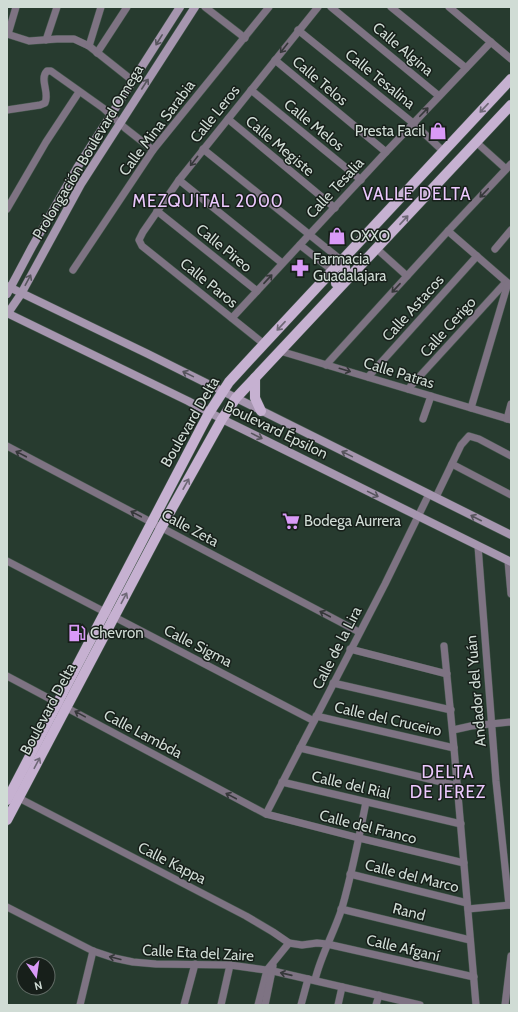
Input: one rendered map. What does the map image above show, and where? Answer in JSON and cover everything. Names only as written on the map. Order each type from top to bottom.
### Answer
[{"type":"main road","name":"Boulevard Delta","points":[[7,820],[11,795],[62,705],[110,615],[157,525],[209,413],[223,391],[238,372],[332,270],[511,79]]},
{"type":"main road","name":"Boulevard Delta","points":[[157,525],[236,398],[511,105]]},
{"type":"main road","points":[[317,311],[326,295],[343,276],[345,266],[342,260]]},
{"type":"main road","points":[[255,378],[255,398],[261,412]]},
{"type":"street","points":[[16,7],[7,34],[28,41],[66,38],[74,39],[89,46],[133,81]]},
{"type":"street","points":[[46,40],[57,7]]},
{"type":"street","points":[[89,46],[101,7]]},
{"type":"street","points":[[97,53],[127,7]]},
{"type":"street","name":"Prolongación Boulevard Omega","points":[[8,290],[57,203],[180,7]]},
{"type":"street","name":"Prolongación Boulevard Omega","points":[[7,313],[21,294],[81,184],[195,7]]},
{"type":"street","points":[[205,7],[245,38]]},
{"type":"street","name":"Calle Mina Sarabia","points":[[73,270],[153,150],[269,7]]},
{"type":"street","name":"Calle Leros","points":[[139,240],[179,180],[318,7]]},
{"type":"street","name":"Calle Algina","points":[[331,7],[439,96]]},
{"type":"street","points":[[391,7],[466,68]]},
{"type":"street","points":[[450,7],[511,59]]},
{"type":"street","name":"Calle Tesalina","points":[[298,30],[413,123],[443,151]]},
{"type":"street","name":"Calle Tesalia","points":[[232,318],[413,123],[491,42]]},
{"type":"street","name":"Calle Telos","points":[[275,60],[386,152]]},
{"type":"street","points":[[7,110],[45,103],[47,97],[44,77],[47,71],[56,74],[103,108],[153,150]]},
{"type":"street","name":"Calle Melos","points":[[251,90],[361,180]]},
{"type":"street","points":[[7,209],[46,142],[79,92]]},
{"type":"street","name":"Calle Megiste","points":[[228,119],[335,208]]},
{"type":"street","points":[[326,365],[448,231],[509,167],[476,142]]},
{"type":"street","points":[[203,149],[342,260]]},
{"type":"street","points":[[179,180],[282,263]]},
{"type":"street","name":"Calle Pireo","points":[[157,211],[257,291]]},
{"type":"street","points":[[448,231],[508,283],[471,408]]},
{"type":"street","points":[[495,249],[510,233]]},
{"type":"street","name":"Calle Paros","points":[[139,240],[142,246],[264,344]]},
{"type":"street","points":[[300,245],[332,270]]},
{"type":"street","points":[[377,249],[407,276]]},
{"type":"street","name":"Calle Astacos","points":[[368,377],[477,256]]},
{"type":"street","name":"Calle Cerigo","points":[[408,389],[508,283]]},
{"type":"street","name":"Boulevard Épsilon","points":[[8,290],[21,294],[223,391],[261,412],[433,495],[511,535]]},
{"type":"street","name":"Boulevard Épsilon","points":[[7,313],[188,401],[209,413],[510,562]]},
{"type":"street","name":"Calle Patras","points":[[280,351],[509,419]]},
{"type":"street","points":[[423,419],[431,396]]},
{"type":"street","points":[[509,419],[511,404]]},
{"type":"street","name":"Calle de la Lira","points":[[266,814],[419,516],[452,464],[461,446],[469,436],[479,439],[511,456]]},
{"type":"street","name":"Calle Zeta","points":[[7,446],[360,632]]},
{"type":"street","points":[[452,464],[511,495]]},
{"type":"street","name":"Andador del Yuán","points":[[478,546],[499,813],[510,905]]},
{"type":"street","name":"Calle Sigma","points":[[7,561],[110,615],[315,718]]},
{"type":"street","points":[[510,562],[511,594]]},
{"type":"street","points":[[444,646],[458,786],[476,1005]]},
{"type":"street","points":[[350,649],[447,674]]},
{"type":"street","name":"Calle Lambda","points":[[7,676],[266,814]]},
{"type":"street","points":[[333,683],[451,710]]},
{"type":"street","name":"Calle del Cruceiro","points":[[315,718],[454,748]]},
{"type":"street","points":[[453,730],[492,723],[511,722]]},
{"type":"street","points":[[300,748],[458,786]]},
{"type":"street","name":"Calle del Rial","points":[[282,782],[461,824]]},
{"type":"street","name":"Calle Kappa","points":[[11,795],[246,916],[289,943],[302,945],[317,943],[327,944]]},
{"type":"street","points":[[301,1005],[341,909],[359,838],[366,802]]},
{"type":"street","name":"Calle del Franco","points":[[266,814],[464,863]]},
{"type":"street","name":"Calle del Marco","points":[[350,874],[467,906],[510,905]]},
{"type":"street","name":"Calle Eta del Zaire","points":[[7,907],[93,952],[114,958],[133,962],[230,965],[271,968],[312,980],[416,1005]]},
{"type":"street","name":"Rand","points":[[341,909],[470,940]]},
{"type":"street","points":[[258,1005],[271,968],[289,943]]},
{"type":"street","name":"Calle Afganí","points":[[327,944],[474,977]]},
{"type":"street","points":[[80,1005],[93,952]]},
{"type":"street","points":[[505,1005],[510,976],[511,956]]},
{"type":"street","points":[[184,1005],[195,964]]},
{"type":"street","points":[[221,1005],[230,965]]},
{"type":"street","points":[[265,1005],[271,968]]},
{"type":"street","points":[[338,1005],[342,987]]},
{"type":"street","points":[[376,1005],[379,995]]},
{"type":"place","name":"Presta Facil","points":[[438,131]]},
{"type":"place","name":"OXXO","points":[[337,236]]},
{"type":"place","name":"Farmacia Guadalajara","points":[[300,268]]},
{"type":"place","name":"Bodega Aurrera","points":[[291,521]]},
{"type":"place","name":"Chevron","points":[[77,633]]},
{"type":"district","name":"VALLE DELTA","points":[[417,194]]},
{"type":"district","name":"MEZQUITAL 2000","points":[[208,201]]},
{"type":"district","name":"DELTA DE JEREZ","points":[[448,782]]}]
